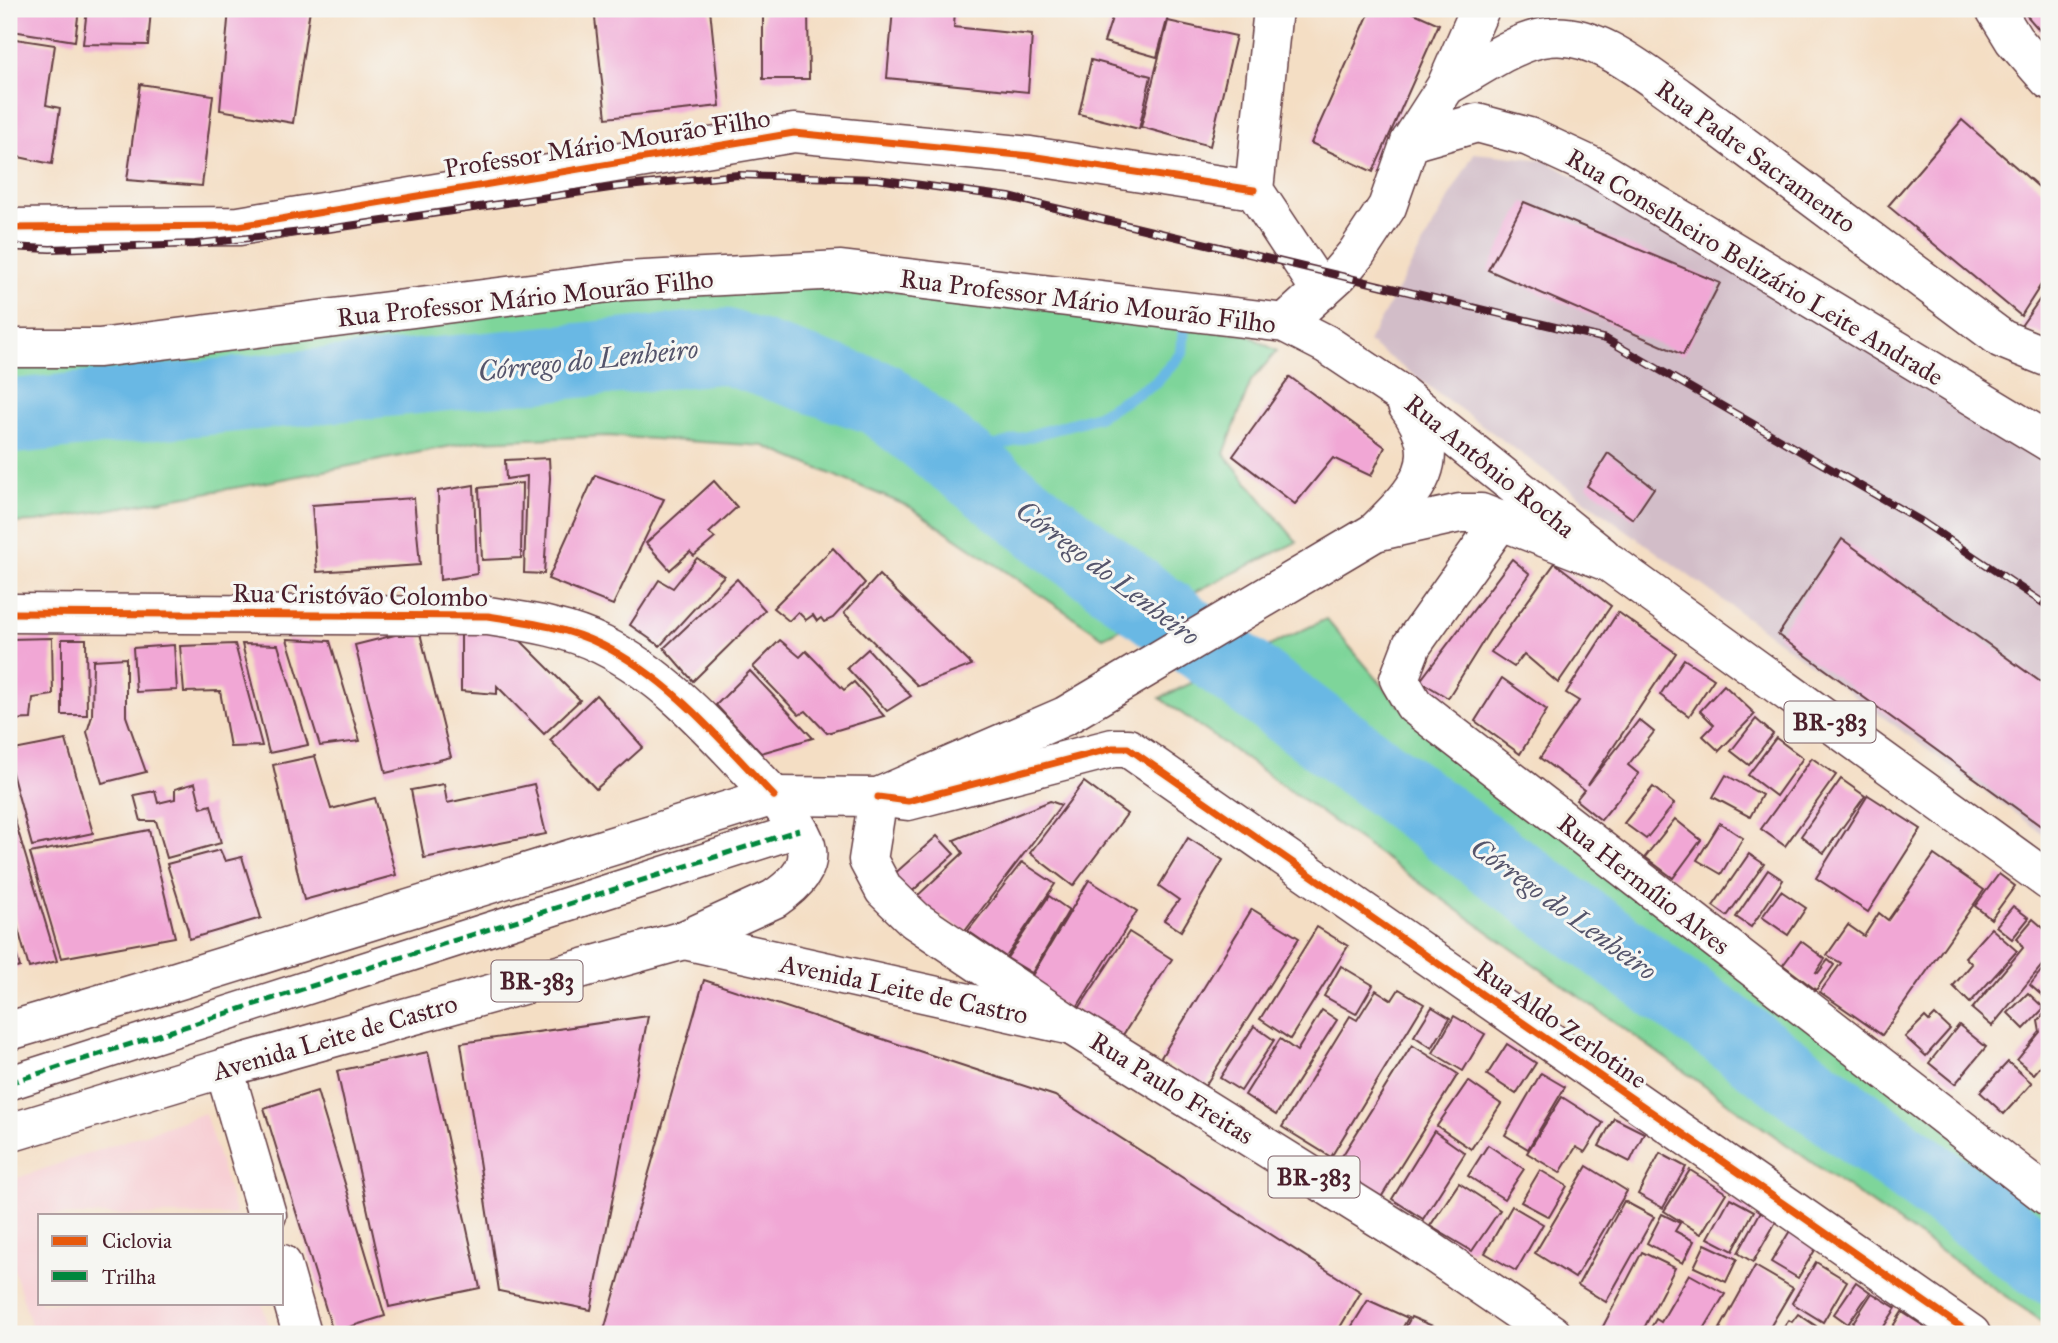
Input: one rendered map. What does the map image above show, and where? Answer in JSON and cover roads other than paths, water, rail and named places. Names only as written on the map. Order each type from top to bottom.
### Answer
[{"type":"main road","points":[[1273,9],[1254,190],[1321,291]]},
{"type":"main road","points":[[1285,323],[1321,291],[1356,254],[1387,207],[1410,142],[1446,86],[1480,9]]},
{"type":"main road","points":[[1995,9],[2014,40],[2049,80]]},
{"type":"main road","name":"Rua Padre Sacramento","points":[[1446,86],[1517,47],[1549,37],[1574,38],[1599,46],[1628,62],[1680,98],[2003,339],[2049,358]]},
{"type":"main road","name":"Rua Conselheiro Belizário Leite Andrade","points":[[1410,142],[1477,123],[1529,137],[1596,167],[2049,442]]},
{"type":"main road","name":"Professor Mário Mourão Filho","points":[[9,228],[239,226],[794,133],[1030,156],[1254,190]]},
{"type":"main road","name":"Rua Professor Mário Mourão Filho","points":[[9,348],[99,348],[625,281],[841,271],[1285,323],[1326,344],[1398,392]]},
{"type":"main road","name":"Rua Antônio Rocha","points":[[774,796],[878,797],[1065,716],[1374,532],[1404,503],[1425,466],[1427,446],[1419,421],[1398,392]]},
{"type":"main road","name":"Rua Antônio Rocha","points":[[1398,392],[1610,563],[2049,881]]},
{"type":"main road","name":"Rua Antônio Rocha","points":[[1374,532],[1460,513],[1481,513],[1610,563]]},
{"type":"main road","name":"Rua Hermílio Alves","points":[[1501,520],[1412,645],[1399,679],[1414,705],[2049,1197]]},
{"type":"main road","name":"Rua Cristóvão Colombo","points":[[9,613],[488,616],[542,624],[602,645],[659,681],[774,796],[799,830]]},
{"type":"main road","name":"Rua Aldo Zerlotine","points":[[878,797],[908,801],[1113,748],[1128,748],[1971,1334]]},
{"type":"main road","name":"BR-383","points":[[9,1031],[144,992],[774,796]]},
{"type":"main road","name":"Rua Paulo Freitas","points":[[878,797],[868,860],[884,890],[915,920],[1072,1026],[1413,1239],[1552,1334]]},
{"type":"main road","points":[[684,940],[786,891],[807,868],[809,861],[799,830]]},
{"type":"main road","name":"Avenida Leite de Castro","points":[[9,1133],[224,1068],[684,940],[1072,1026]]},
{"type":"main road","points":[[224,1068],[267,1214]]},
{"type":"main road","points":[[284,1272],[302,1334]]},
{"type":"street","points":[[9,1083],[799,830]]},
{"type":"waterway","points":[[955,458],[1098,416],[1156,382],[1182,353],[1184,326]]},
{"type":"waterway","name":"Córrego do Lenheiro","points":[[9,417],[724,346],[879,398],[1045,527],[2049,1266]]},
{"type":"railway","points":[[9,247],[50,249],[195,244],[328,229],[617,187],[738,175],[877,179],[1009,197],[1606,339],[1921,521],[2049,607]]}]
